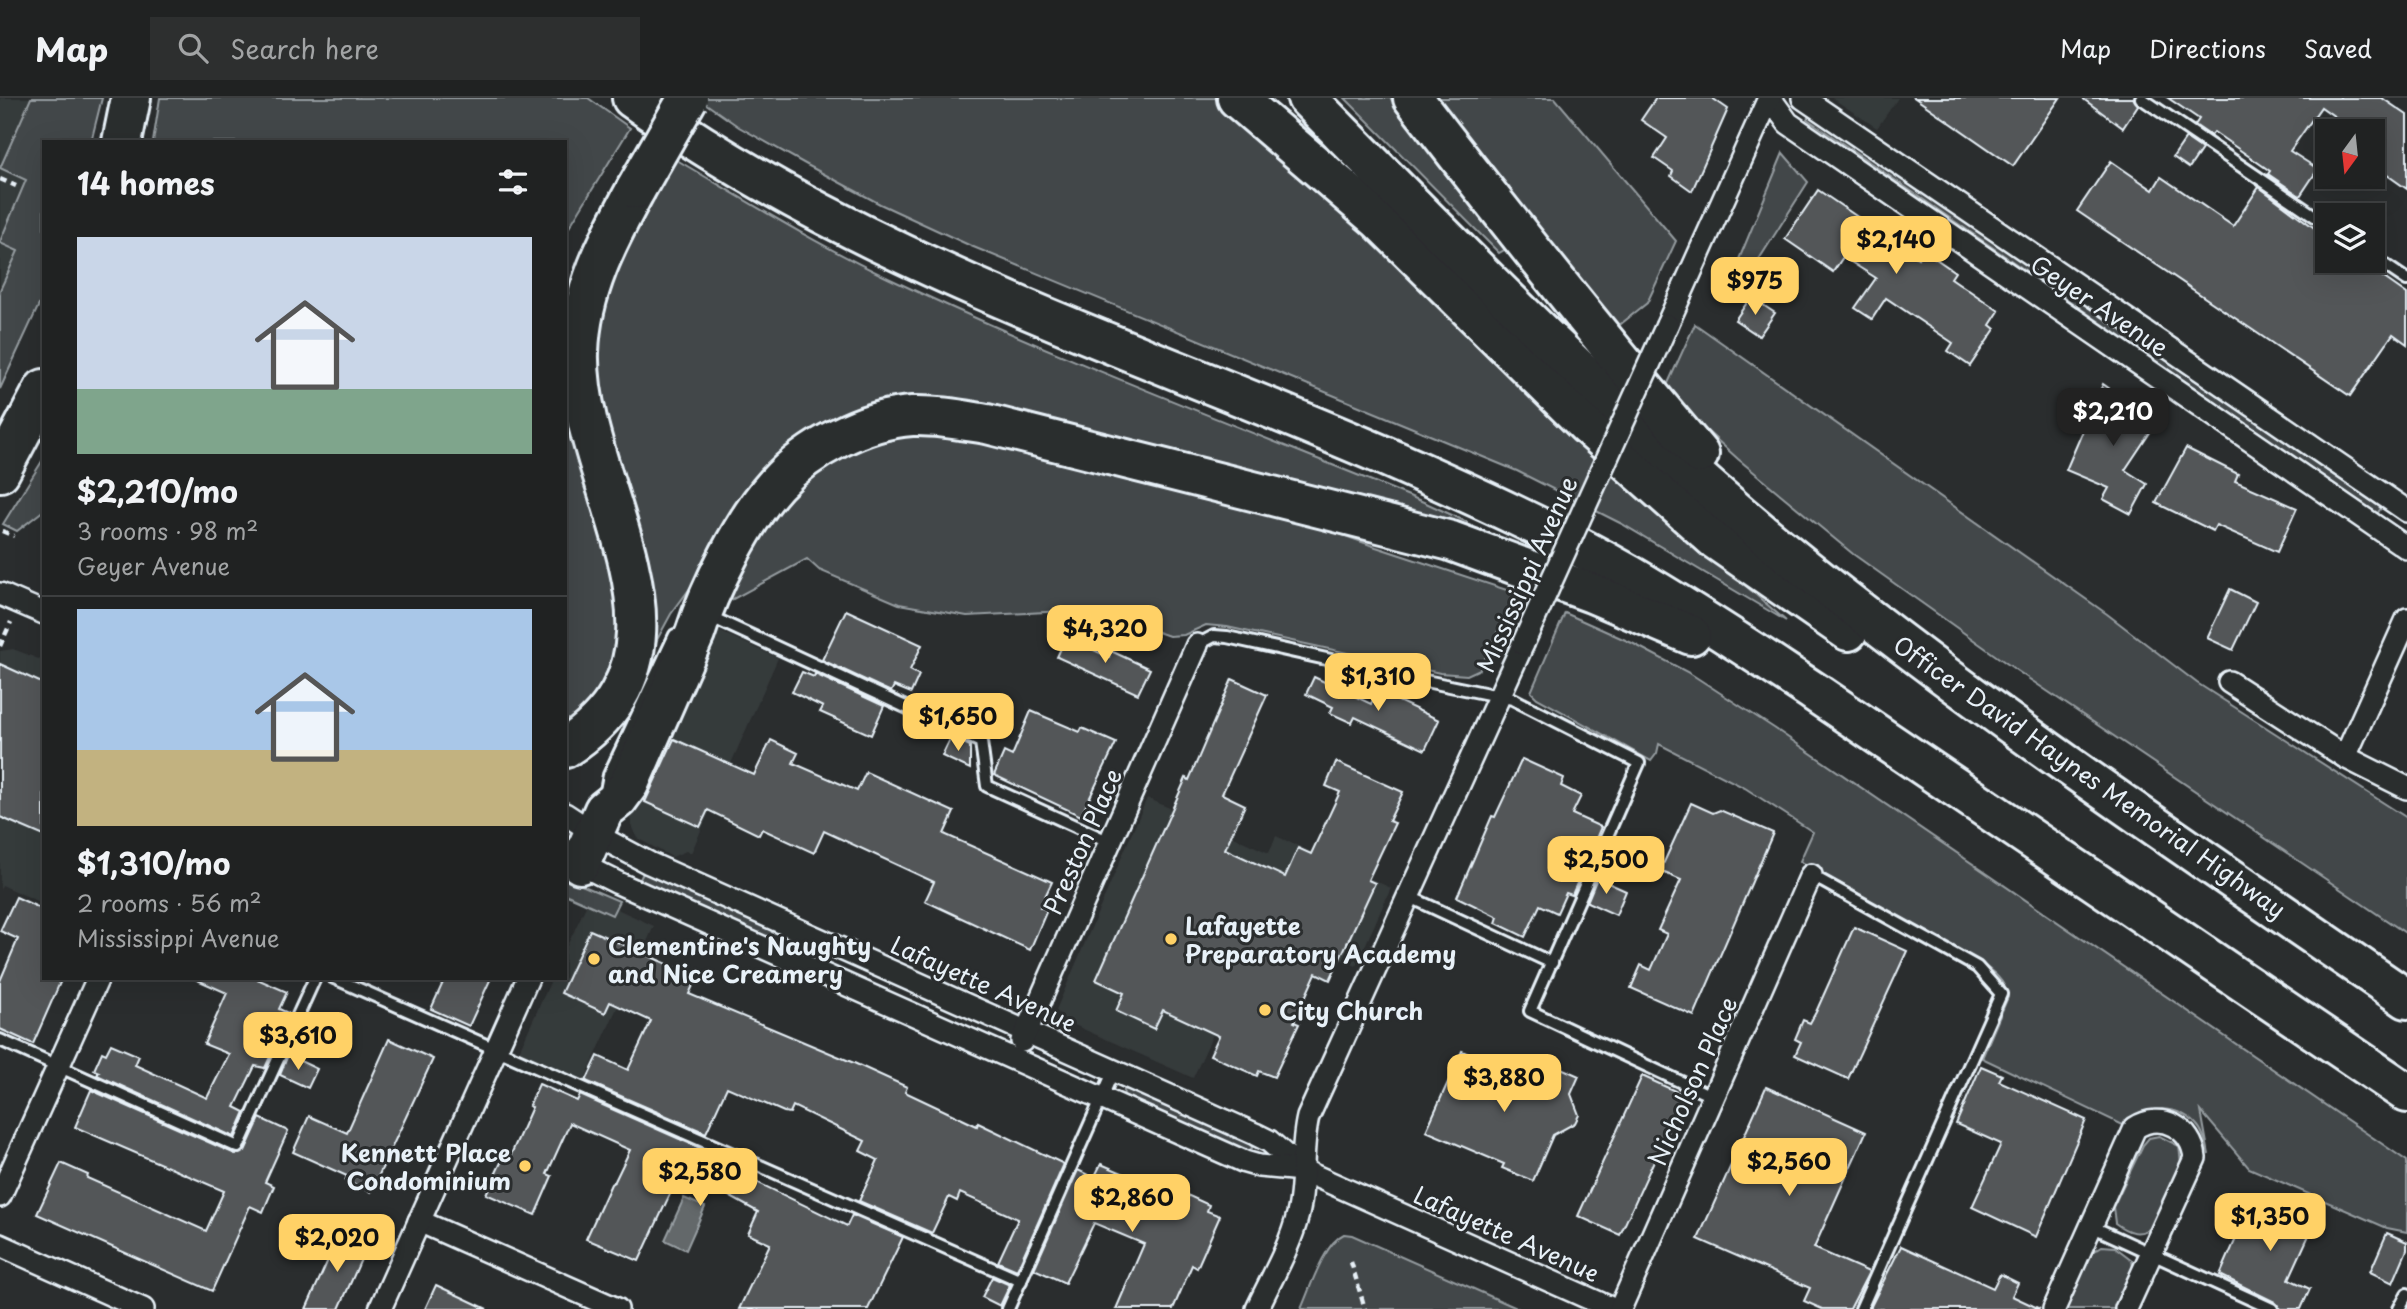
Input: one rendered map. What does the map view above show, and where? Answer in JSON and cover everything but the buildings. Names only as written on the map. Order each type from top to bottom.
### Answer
[{"type":"highway","points":[[122,140],[131,98]]},
{"type":"highway","points":[[632,98],[738,167],[835,222],[959,281],[1393,460],[1509,512],[1629,575],[1723,631],[2407,1093]]},
{"type":"highway","points":[[666,98],[738,167]]},
{"type":"highway","points":[[567,747],[593,728],[619,694],[631,665],[637,635],[637,601],[629,558],[590,431],[582,390],[579,354],[583,314],[592,278],[605,245],[688,98]]},
{"type":"highway","points":[[1237,98],[1378,219],[1587,425],[1716,540],[1830,620],[2065,765]]},
{"type":"highway","points":[[1307,98],[1565,358],[1655,442],[1778,546]]},
{"type":"highway","points":[[1413,98],[1611,351],[1778,546]]},
{"type":"highway","points":[[0,444],[39,399]]},
{"type":"highway","points":[[0,472],[39,399]]},
{"type":"highway","points":[[582,835],[629,784],[695,634],[689,621],[752,516],[776,484],[804,459],[839,438],[872,425],[911,416],[946,417],[987,424],[1451,541],[1592,593],[1816,693]]},
{"type":"highway","name":"Officer David Haynes Memorial Highway","points":[[1778,546],[1953,684],[2065,765],[2407,999]]},
{"type":"street","name":"Mississippi Avenue","points":[[1257,1309],[1295,1224],[1300,1205],[1303,1136],[1308,1117],[1769,98]]},
{"type":"street","name":"Geyer Avenue","points":[[1769,98],[1788,123],[2407,548]]},
{"type":"street","name":"Geyer Avenue","points":[[1803,98],[2407,512]]},
{"type":"street","points":[[0,594],[42,611]]},
{"type":"street","points":[[2345,757],[2407,619]]},
{"type":"street","name":"Preston Place","points":[[1014,1059],[1197,645]]},
{"type":"street","points":[[2229,682],[2345,757],[2407,788]]},
{"type":"street","name":"Lafayette Avenue","points":[[582,835],[1255,1133],[1269,1141],[1303,1170],[1613,1309]]},
{"type":"street","name":"Lafayette Avenue","points":[[582,835],[1014,1059],[1245,1162],[1303,1170]]},
{"type":"street","name":"Nicholson Place","points":[[1620,1309],[1811,875]]},
{"type":"street","points":[[0,1196],[97,980]]},
{"type":"street","points":[[380,1309],[527,980]]},
{"type":"street","points":[[2053,1309],[2136,1128],[2146,1121],[2158,1119],[2187,1132],[2194,1145],[2195,1158],[2126,1309]]},
{"type":"street","points":[[419,1221],[617,1309]]},
{"type":"street","points":[[0,1245],[143,1309]]},
{"type":"lane","points":[[2141,98],[2315,216]]},
{"type":"lane","points":[[2385,265],[2407,280]]},
{"type":"lane","points":[[689,621],[981,742],[987,786],[1110,842]]},
{"type":"lane","points":[[1197,645],[1214,636],[1227,637],[1377,670]]},
{"type":"lane","points":[[1406,677],[1499,696],[1526,705],[1639,763],[1530,1011],[1713,1097]]},
{"type":"lane","points":[[1811,875],[1978,967],[2001,994],[1861,1309]]},
{"type":"lane","points":[[1408,896],[1552,963]]},
{"type":"lane","points":[[0,1040],[238,1147],[314,980]]},
{"type":"lane","points":[[339,980],[1021,1281]]},
{"type":"lane","points":[[1008,1309],[1114,1070]]},
{"type":"lane","points":[[2091,1226],[2272,1309]]},
{"type":"lane","points":[[2399,1309],[2407,1294]]},
{"type":"path","points":[[0,179],[16,186]]},
{"type":"path","points":[[2,531],[13,536]]},
{"type":"path","points":[[1351,1262],[1365,1309]]},
{"type":"shaded area","points":[[0,98],[55,98],[45,140],[42,140],[42,152],[18,251],[0,290]]},
{"type":"shaded area","points":[[31,98],[102,98],[92,140],[42,140],[42,298],[0,389],[0,290],[18,251],[0,243],[26,180],[0,168]]},
{"type":"shaded area","points":[[160,98],[588,98],[630,128],[567,231],[567,140],[153,140]]},
{"type":"shaded area","points":[[704,98],[1217,98],[1308,174],[1583,444],[1786,621],[1622,524],[1517,471],[971,246],[880,204],[739,127],[702,101]]},
{"type":"shaded area","points":[[1345,98],[1390,98],[1506,249],[1499,253]]},
{"type":"shaded area","points":[[1434,98],[1555,98],[1676,241],[1647,303],[1612,331]]},
{"type":"shaded area","points":[[1832,98],[1898,98],[1877,128]]},
{"type":"shaded area","points":[[1810,114],[2381,508],[2377,514],[1807,119]]},
{"type":"shaded area","points":[[1783,153],[1808,182],[1744,283],[1735,269]]},
{"type":"shaded area","points":[[670,156],[805,235],[888,278],[1088,366],[1426,503],[1467,522],[1467,528],[879,411],[716,553],[671,614],[652,649],[595,411],[595,306]]},
{"type":"shaded area","points":[[567,321],[623,584],[616,670],[567,730]]},
{"type":"shaded area","points":[[1695,324],[2107,614],[2197,683],[2407,818],[2407,934],[2016,670],[1853,554],[1738,459],[1664,392]]},
{"type":"shaded area","points":[[936,428],[1259,505],[1516,593],[1480,669],[1467,675],[1440,673],[1227,627],[1206,625],[1184,635],[1169,636],[1106,614],[1065,611],[967,616],[899,604],[819,570],[807,559],[722,605],[789,485],[863,438]]},
{"type":"shaded area","points":[[42,461],[42,512],[17,531],[3,524]]},
{"type":"shaded area","points":[[1565,613],[1632,643],[1691,674],[1774,728],[2407,1161],[2407,1232],[2387,1228],[2249,1168],[2201,1111],[2209,1155],[2199,1127],[2179,1113],[2160,1109],[2151,1111],[2134,1119],[2127,1127],[1982,1058],[2008,997],[1999,978],[1989,969],[1800,861],[1813,832],[1745,788],[1659,744],[1651,761],[1537,698],[1531,692]]},
{"type":"shaded area","points":[[710,627],[778,658],[691,853],[686,851],[672,857],[637,838],[632,828],[630,812]]},
{"type":"shaded area","points":[[13,649],[42,660],[42,903],[2,885],[0,890],[0,651]]},
{"type":"shaded area","name":"Lafayette Preparatory Academy","points":[[1147,798],[1269,853],[1276,836],[1391,888],[1356,966],[1263,925],[1193,1078],[1063,1020],[1056,1010]]},
{"type":"shaded area","points":[[644,871],[771,928],[773,937],[770,939],[638,883]]},
{"type":"shaded area","points":[[567,879],[619,901],[612,915],[567,895]]},
{"type":"shaded area","points":[[587,904],[612,915],[615,908],[654,926],[584,1081],[519,1051],[551,980],[567,980],[567,946]]},
{"type":"shaded area","points":[[1132,1089],[1251,1143],[1252,1148],[1247,1153],[1123,1099],[1124,1090]]},
{"type":"shaded area","points":[[2159,1136],[2179,1146],[2181,1163],[2152,1227],[2138,1233],[2129,1231],[2115,1223],[2113,1207],[2143,1145],[2149,1138]]},
{"type":"shaded area","points":[[684,1198],[705,1207],[686,1250],[665,1240]]},
{"type":"shaded area","points":[[1344,1234],[1352,1235],[1519,1309],[1301,1309],[1324,1256]]},
{"type":"shaded area","points":[[2102,1246],[2115,1247],[2132,1260],[2133,1269],[2117,1309],[2065,1309],[2091,1253]]},
{"type":"place","name":"Lafayette Preparatory Academy","points":[[1171,939]]},
{"type":"place","name":"Clementine's Naughty and Nice Creamery","points":[[594,959]]},
{"type":"place","name":"City Church","points":[[1265,1010]]},
{"type":"place","name":"Kennett Place Condominium","points":[[525,1166]]}]
